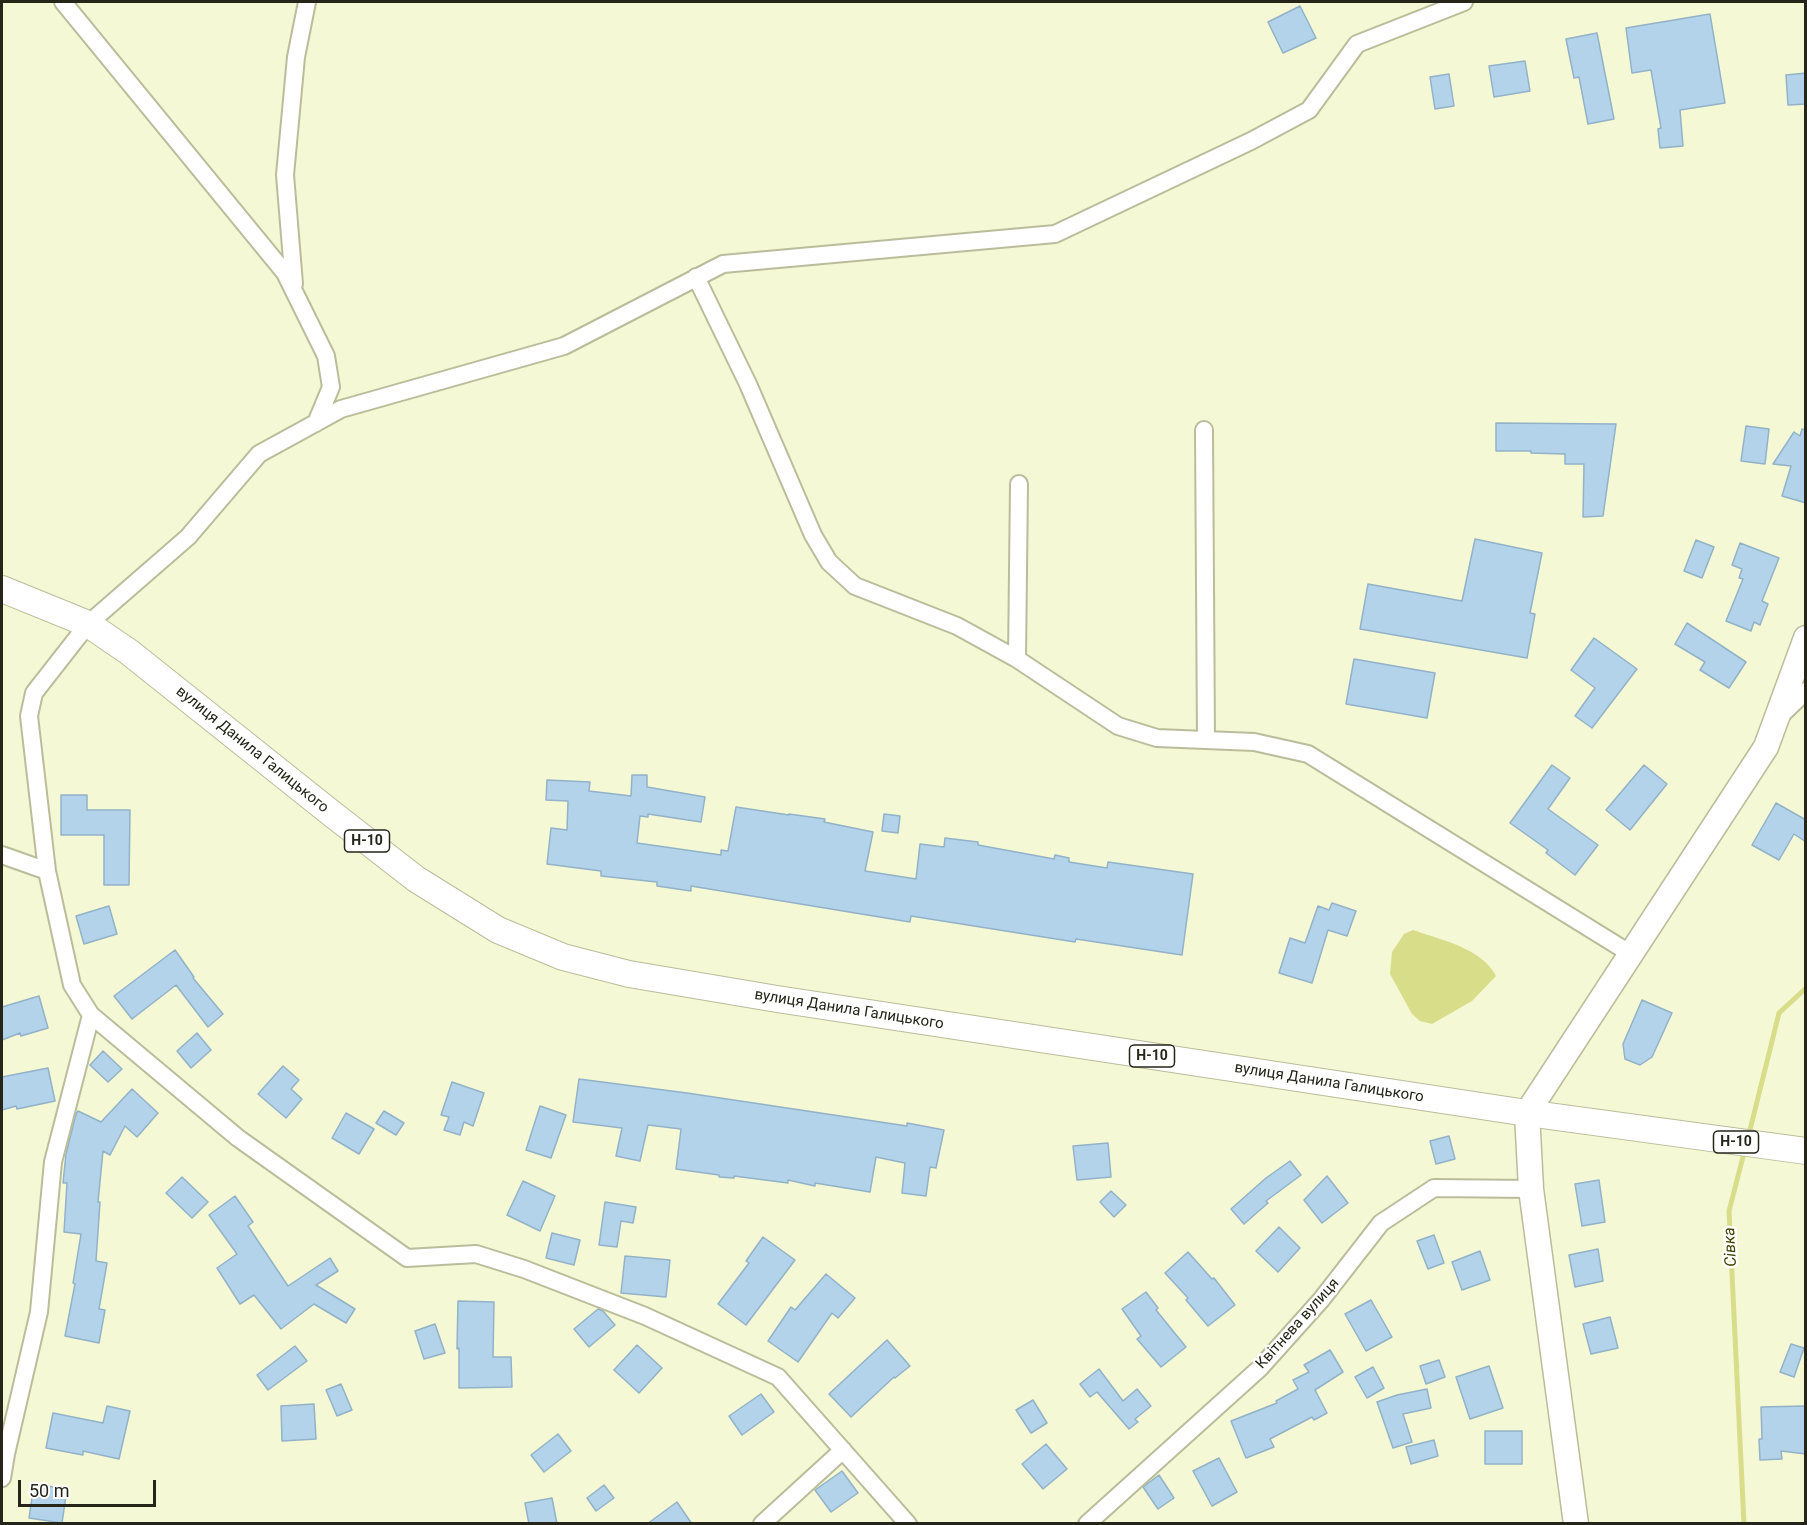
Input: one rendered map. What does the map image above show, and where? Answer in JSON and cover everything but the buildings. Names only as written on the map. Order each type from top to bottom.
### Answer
[{"type":"main road","name":"вулиця Данила Галицького","points":[[2,589],[88,624],[129,652],[416,879],[498,930],[563,957],[629,974],[777,999],[1527,1113],[1806,1151]]},
{"type":"street","points":[[63,2],[285,273],[326,356],[331,387],[316,423]]},
{"type":"street","points":[[295,291],[285,175],[296,57],[308,2]]},
{"type":"street","points":[[908,1524],[778,1377],[655,1321],[524,1269],[476,1254],[407,1258],[238,1138],[91,1015],[72,985],[46,871],[30,716],[34,693],[88,624],[188,537],[259,454],[341,409],[564,346],[723,264],[1055,234],[1251,141],[1309,110],[1357,44],[1464,2]]},
{"type":"street","points":[[696,277],[748,384],[813,535],[829,562],[855,585],[957,626],[1017,659],[1118,726],[1157,738],[1254,742],[1308,754],[1631,954]]},
{"type":"street","points":[[1204,430],[1206,740]]},
{"type":"street","points":[[1017,659],[1018,484]]},
{"type":"street","points":[[1576,1524],[1531,1189],[1527,1113],[1766,747],[1806,638]]},
{"type":"street","points":[[1775,720],[1806,691]]},
{"type":"street","points":[[2,855],[46,871]]},
{"type":"street","points":[[2,1478],[39,1312],[53,1162],[91,1015]]},
{"type":"street","name":"Квітнева вулиця","points":[[1087,1524],[1260,1368],[1321,1300],[1381,1223],[1434,1188],[1531,1189]]},
{"type":"street","points":[[762,1524],[843,1450]]},
{"type":"shaded area","points":[[1413,930],[1471,952],[1490,966],[1496,976],[1472,1001],[1432,1024],[1420,1021],[1412,1014],[1390,974],[1392,952],[1404,934]]},
{"type":"waterway","name":"Сівка","points":[[1748,1138],[1779,1013],[1806,988]]},
{"type":"waterway","name":"Сівка","points":[[1744,1524],[1729,1211],[1745,1149]]}]
